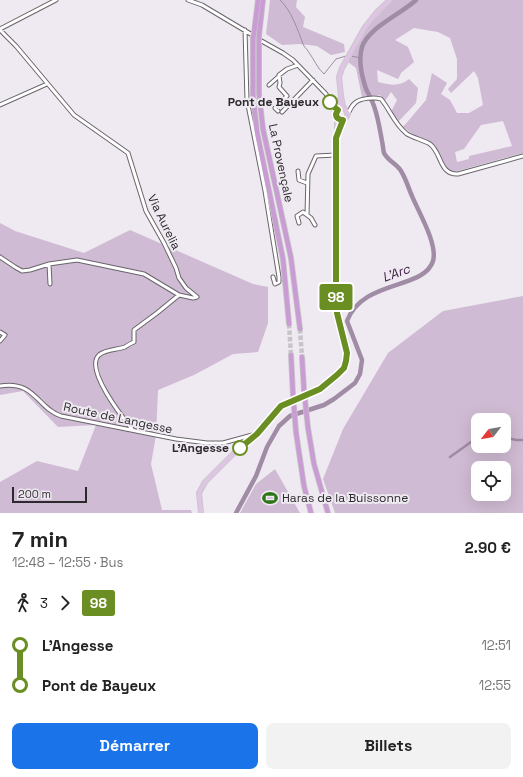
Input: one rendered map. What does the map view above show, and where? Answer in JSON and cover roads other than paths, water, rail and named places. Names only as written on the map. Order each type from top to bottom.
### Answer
[{"type":"highway","name":"La Provençale","points":[[258,0],[254,35],[253,96],[257,132],[283,259],[289,324]]},
{"type":"highway","name":"La Provençale","points":[[263,0],[259,39],[259,94],[263,129],[291,258],[300,329]]},
{"type":"highway","points":[[291,355],[296,432],[304,486],[311,513]]},
{"type":"highway","points":[[302,357],[308,428],[314,464],[328,513]]},
{"type":"main road","points":[[336,138],[343,120],[346,118],[347,111],[341,96],[339,77],[342,68],[365,27],[377,12],[390,0]]},
{"type":"main road","points":[[201,513],[199,493],[205,482],[257,434],[281,406],[323,387],[342,371],[346,361],[346,349],[336,304],[336,138],[341,96]]},
{"type":"main road","points":[[338,112],[347,111]]},
{"type":"main road","points":[[338,112],[340,120],[343,120]]},
{"type":"street","points":[[0,105],[47,84],[0,29],[56,0]]},
{"type":"street","points":[[188,0],[202,5],[283,53],[298,65],[328,96],[338,112]]},
{"type":"street","points":[[245,30],[247,100],[265,191],[279,282],[275,284],[274,277]]},
{"type":"street","points":[[269,85],[287,69],[298,65]]},
{"type":"street","points":[[278,77],[280,83],[279,87],[287,96],[275,108],[280,112],[313,80]]},
{"type":"street","name":"Via Aurelia","points":[[47,84],[74,115],[124,150],[130,158],[136,184],[146,211],[164,243],[179,278],[186,288],[197,297],[193,298],[179,295]]},
{"type":"street","points":[[347,111],[359,101],[377,98],[382,99],[397,125],[412,136],[430,144],[435,150],[443,167],[451,174],[458,174],[523,156]]},
{"type":"street","points":[[307,215],[308,174],[316,156],[336,155]]},
{"type":"street","points":[[298,171],[299,180],[307,183]]},
{"type":"street","points":[[299,223],[298,215],[303,212],[311,218],[315,225]]},
{"type":"street","points":[[0,257],[15,268],[22,271],[49,264],[77,260],[144,274],[179,295],[157,314],[134,330],[134,342],[125,347],[106,351],[96,359],[96,367],[101,383],[117,411],[132,430]]},
{"type":"street","points":[[49,264],[50,284]]},
{"type":"street","points":[[0,332],[5,335],[0,341]]},
{"type":"street","name":"Route de Langesse","points":[[0,386],[16,386],[28,390],[56,415],[176,439],[218,443],[257,434]]},
{"type":"waterway","points":[[280,0],[291,15],[304,46],[324,74],[336,59],[346,56]]},
{"type":"waterway","name":"L'Arc","points":[[236,513],[256,476],[267,447],[279,426],[290,416],[324,405],[355,383],[360,374],[362,360],[347,321],[355,308],[366,298],[379,291],[418,277],[427,270],[433,261],[433,246],[427,228],[404,177],[399,169],[384,153],[377,115],[366,89],[360,63],[362,47],[371,33],[416,0]]},
{"type":"waterway","points":[[351,56],[361,58]]},
{"type":"waterway","points":[[511,439],[523,440]]},
{"type":"waterway","points":[[450,457],[471,442]]},
{"type":"tunnel","points":[[289,324],[291,355]]},
{"type":"tunnel","points":[[300,329],[302,357]]},
{"type":"place","name":"Pont de Bayeux","points":[[330,102]]},
{"type":"place","name":"L'Angesse","points":[[240,448]]},
{"type":"place","name":"Haras de la Buissonne","points":[[270,498]]}]
